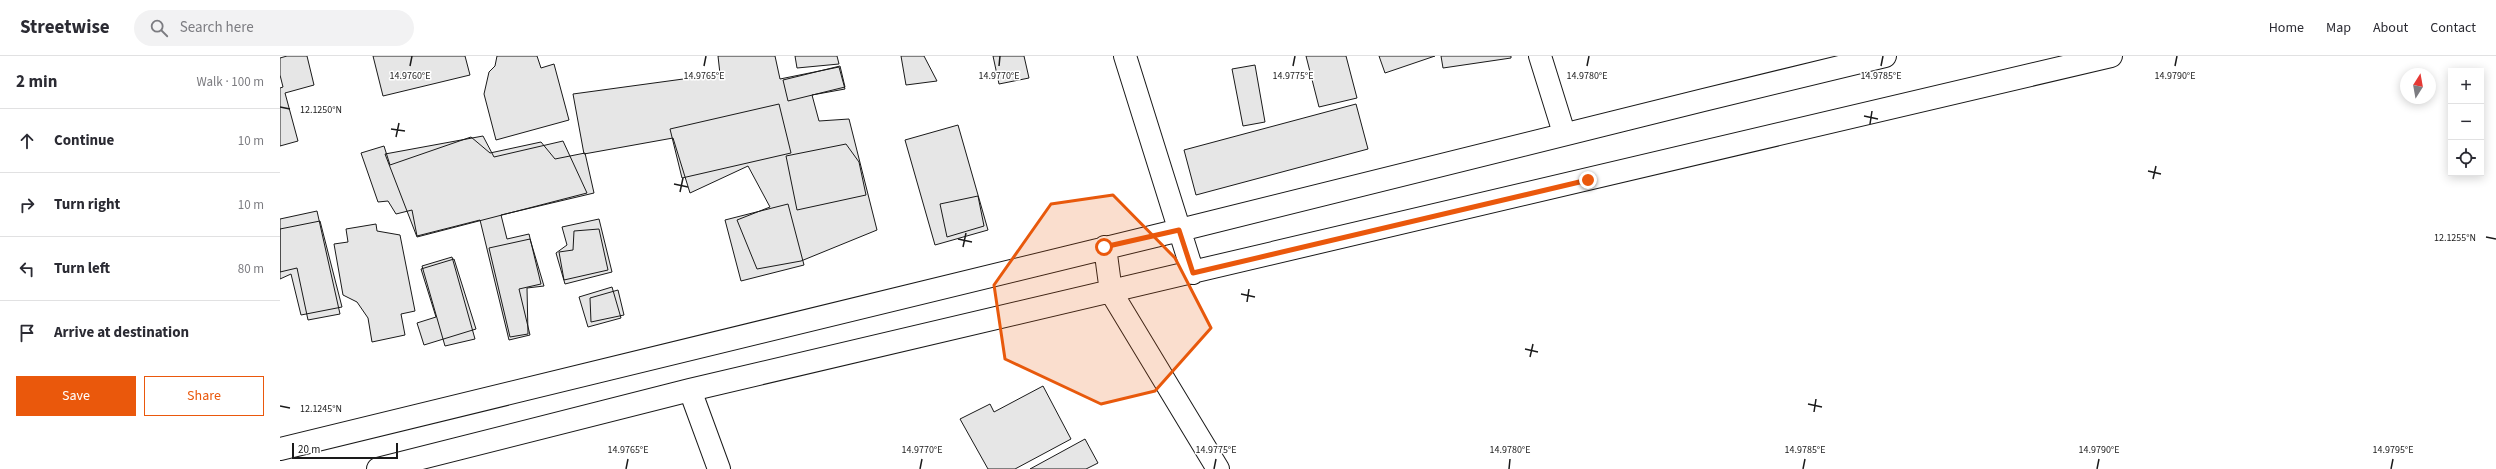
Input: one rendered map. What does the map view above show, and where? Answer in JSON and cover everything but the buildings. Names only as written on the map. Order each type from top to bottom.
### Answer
[{"type":"street","points":[[1125,56],[1193,273]]},
{"type":"street","points":[[1540,56],[1564,133]]},
{"type":"street","points":[[280,449],[649,356],[1179,230],[1564,133],[1885,56]]},
{"type":"street","points":[[378,469],[690,390],[2111,56]]},
{"type":"street","points":[[1104,247],[1111,292],[1218,469]]},
{"type":"street","points":[[690,390],[718,469]]},
{"type":"highlighted area","points":[[1113,195],[1175,258],[1211,328],[1155,391],[1101,404],[1005,359],[994,285],[1051,204]]},
{"type":"route","points":[[1104,247],[1179,230],[1193,273],[1588,180]]}]
